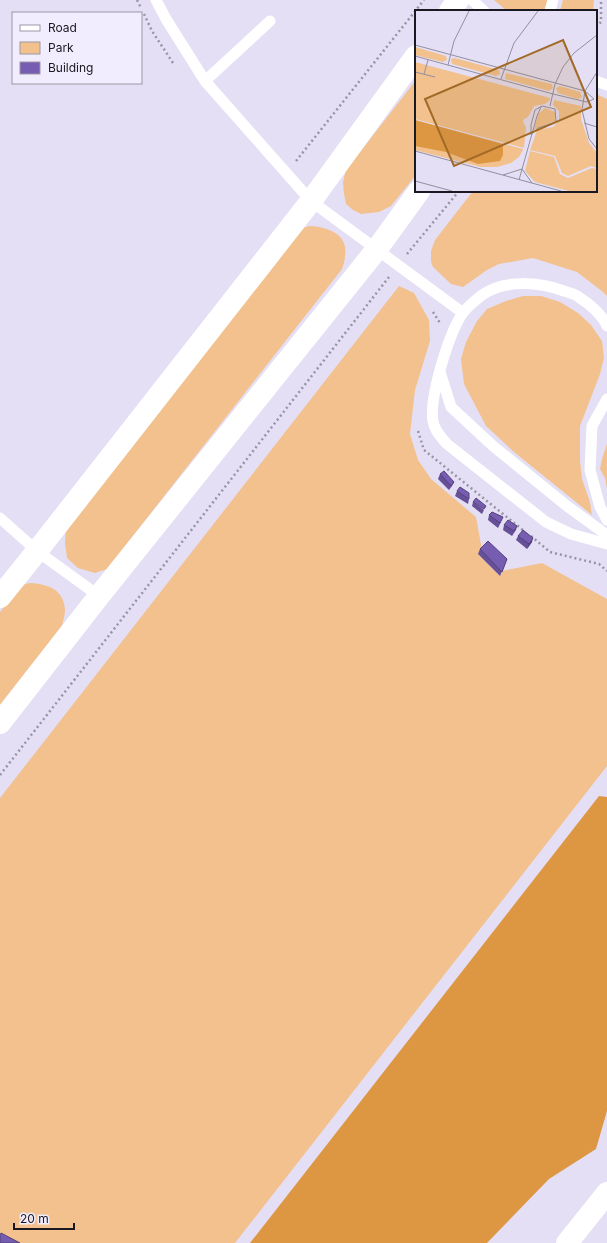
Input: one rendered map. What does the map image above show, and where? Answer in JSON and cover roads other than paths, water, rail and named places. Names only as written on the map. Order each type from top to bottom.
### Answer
[{"type":"main road","points":[[451,10],[458,0]]},
{"type":"main road","points":[[0,597],[311,201],[415,57]]},
{"type":"main road","points":[[0,723],[99,596],[376,249],[418,192]]},
{"type":"main road","points":[[567,1243],[607,1193]]},
{"type":"lane","points":[[156,0],[166,19],[205,80],[311,201],[463,313]]},
{"type":"lane","points":[[472,0],[483,10]]},
{"type":"lane","points":[[550,10],[553,0]]},
{"type":"lane","points":[[205,80],[270,21]]},
{"type":"lane","points":[[597,81],[607,85]]},
{"type":"lane","points":[[607,326],[604,318],[580,297],[552,287],[523,283],[504,285],[483,295],[463,313],[451,338],[439,371],[433,407],[433,422],[439,435],[447,444],[546,522],[571,534],[607,544]]},
{"type":"lane","points":[[439,371],[451,407],[493,446],[567,506],[607,535]]},
{"type":"lane","points":[[607,399],[592,426],[590,470],[600,507],[607,520]]},
{"type":"lane","points":[[0,518],[37,551],[99,596]]}]
